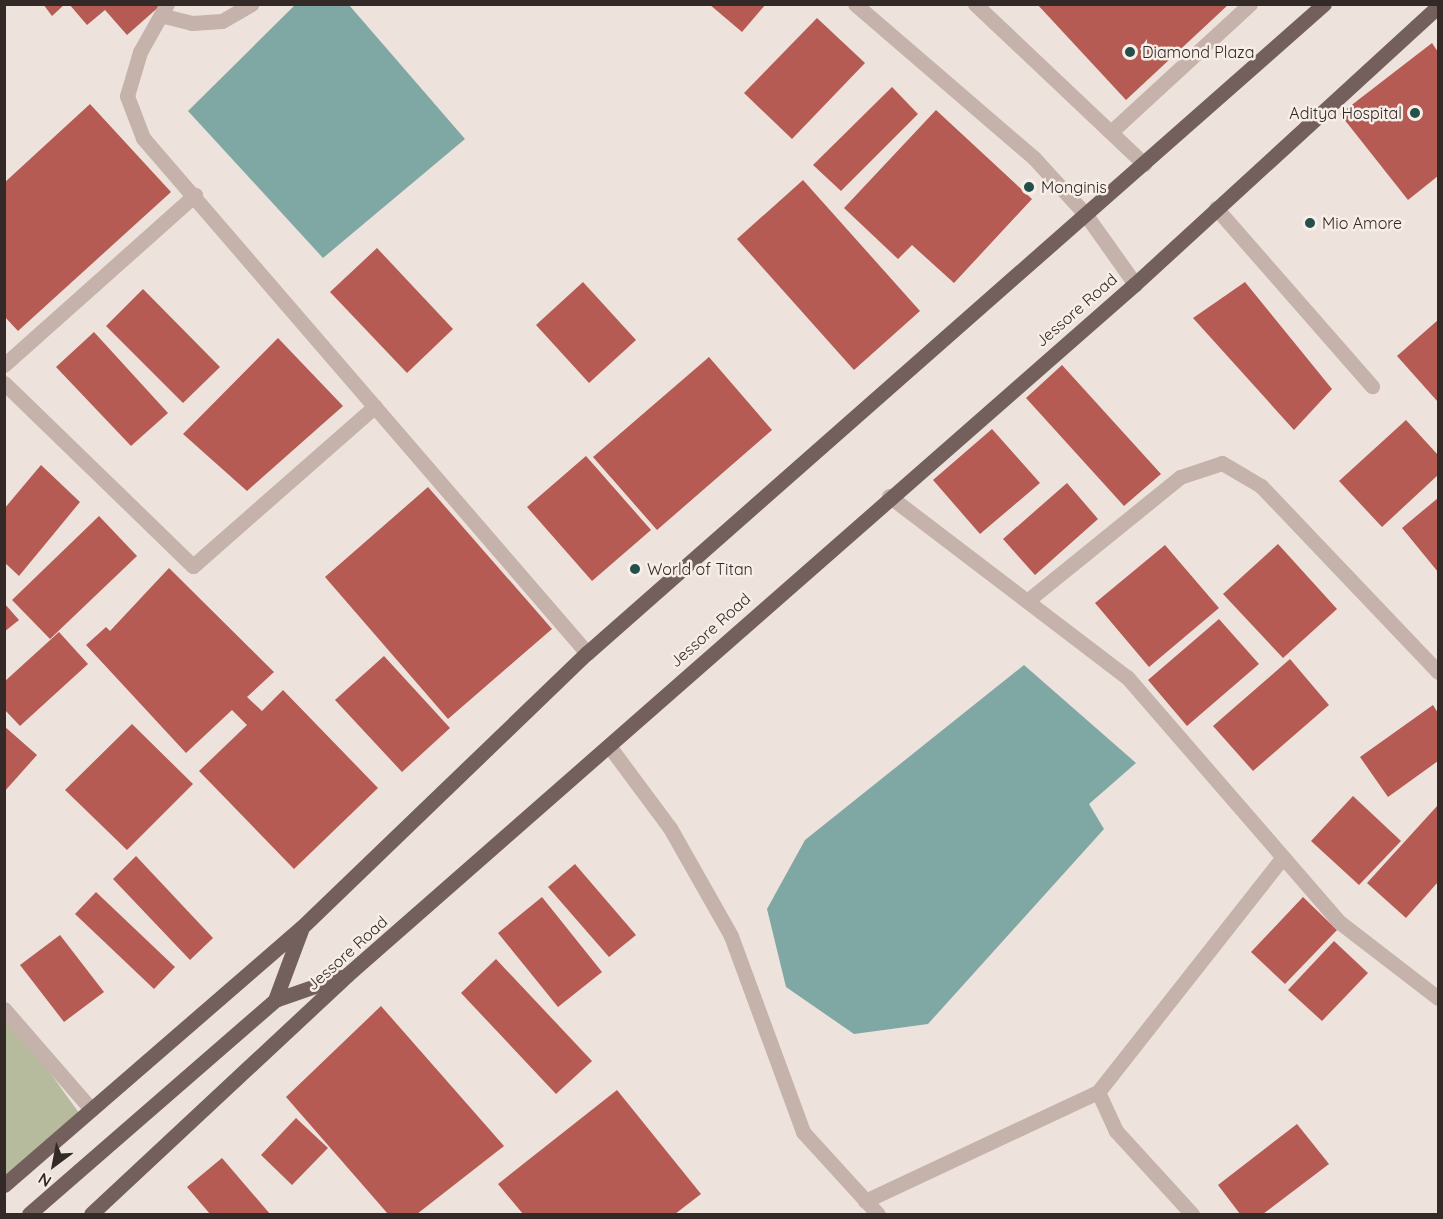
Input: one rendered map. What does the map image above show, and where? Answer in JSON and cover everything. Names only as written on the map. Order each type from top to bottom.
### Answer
[{"type":"main road","points":[[4,1185],[301,928],[587,653],[1324,4]]},
{"type":"main road","name":"Jessore Road","points":[[91,1215],[346,975],[609,746],[889,496],[1135,284],[1438,6]]},
{"type":"main road","points":[[275,1000],[301,928]]},
{"type":"main road","points":[[29,1215],[275,1000],[346,975]]},
{"type":"street","points":[[252,4],[222,21],[192,23],[166,10],[140,52],[127,96],[143,138],[195,195],[587,653]]},
{"type":"street","points":[[855,4],[968,96],[1086,215],[1135,284]]},
{"type":"street","points":[[975,4],[1113,130],[1144,164]]},
{"type":"street","points":[[1113,130],[1250,4]]},
{"type":"street","points":[[4,365],[195,195]]},
{"type":"street","points":[[1216,208],[1372,386]]},
{"type":"street","points":[[4,384],[193,566],[375,406]]},
{"type":"street","points":[[1027,601],[1180,477],[1222,463],[1261,486],[1438,672]]},
{"type":"street","points":[[889,496],[1126,677],[1338,921],[1438,998]]},
{"type":"street","points":[[609,746],[670,828],[731,936],[803,1132],[878,1215]]},
{"type":"street","points":[[865,1201],[1098,1092],[1283,857]]},
{"type":"street","points":[[4,1009],[91,1109]]},
{"type":"street","points":[[1098,1092],[1116,1131],[1192,1215]]},
{"type":"green space","points":[[4,1009],[82,1117],[4,1185]]},
{"type":"water","points":[[295,5],[349,5],[465,139],[323,258],[188,111]]},
{"type":"water","points":[[1024,665],[1136,763],[1089,804],[1104,829],[928,1024],[854,1034],[786,987],[767,909],[805,840]]},
{"type":"building","points":[[43,4],[65,4],[52,16]]},
{"type":"building","points":[[69,4],[162,4],[127,35],[105,10],[87,25]]},
{"type":"building","points":[[709,4],[766,4],[742,32]]},
{"type":"building","name":"Diamond Plaza","points":[[1037,4],[1229,4],[1126,100]]},
{"type":"building","points":[[817,18],[865,63],[792,139],[744,93]]},
{"type":"building","points":[[1432,43],[1438,52],[1438,176],[1408,200],[1340,114]]},
{"type":"building","points":[[892,87],[918,114],[841,191],[813,165]]},
{"type":"building","points":[[90,104],[171,192],[18,331],[4,316],[4,183]]},
{"type":"building","points":[[936,110],[1032,199],[954,283],[912,245],[898,259],[844,208]]},
{"type":"building","points":[[803,180],[920,311],[854,370],[737,239]]},
{"type":"building","points":[[377,248],[453,329],[407,373],[330,292]]},
{"type":"building","points":[[583,282],[636,340],[589,383],[536,325]]},
{"type":"building","points":[[1245,282],[1332,389],[1294,430],[1193,318]]},
{"type":"building","points":[[143,289],[220,367],[183,403],[106,326]]},
{"type":"building","points":[[1438,320],[1438,402],[1397,356]]},
{"type":"building","points":[[94,332],[168,413],[131,446],[56,367]]},
{"type":"building","points":[[278,338],[343,406],[247,491],[183,434]]},
{"type":"building","points":[[709,357],[772,430],[657,530],[593,457]]},
{"type":"building","points":[[1062,365],[1161,474],[1124,506],[1026,398]]},
{"type":"building","points":[[1406,420],[1438,455],[1438,475],[1382,527],[1339,481]]},
{"type":"building","points":[[992,429],[1040,483],[980,534],[933,480]]},
{"type":"building","points":[[586,456],[651,530],[592,581],[527,507]]},
{"type":"building","points":[[41,465],[80,502],[19,576],[4,562],[4,509]]},
{"type":"building","points":[[1067,483],[1098,519],[1035,575],[1003,539]]},
{"type":"building","points":[[428,487],[552,629],[448,719],[325,577]]},
{"type":"building","points":[[1438,498],[1438,572],[1402,528]]},
{"type":"building","points":[[99,516],[137,556],[50,639],[12,600]]},
{"type":"building","points":[[1278,544],[1337,609],[1283,658],[1223,594]]},
{"type":"building","points":[[1165,545],[1219,608],[1149,667],[1095,603]]},
{"type":"building","points":[[169,568],[274,672],[247,697],[262,711],[283,690],[378,788],[294,869],[199,771],[247,725],[232,710],[186,753],[86,645],[106,627],[110,631]]},
{"type":"building","points":[[4,603],[19,620],[4,632]]},
{"type":"building","points":[[1219,619],[1259,664],[1187,726],[1148,680]]},
{"type":"building","points":[[59,632],[88,664],[20,726],[4,709],[4,682]]},
{"type":"building","points":[[384,656],[450,728],[402,772],[335,700]]},
{"type":"building","points":[[1290,659],[1329,705],[1253,771],[1213,726]]},
{"type":"building","points":[[1433,705],[1438,713],[1438,761],[1388,797],[1360,757]]},
{"type":"building","points":[[132,724],[193,784],[127,850],[65,790]]},
{"type":"building","points":[[4,726],[37,755],[4,792]]},
{"type":"building","points":[[1353,796],[1401,841],[1359,885],[1311,841]]},
{"type":"building","points":[[1438,805],[1438,882],[1406,918],[1367,883]]},
{"type":"building","points":[[136,856],[213,938],[190,960],[113,879]]},
{"type":"building","points":[[575,864],[636,935],[609,957],[548,887]]},
{"type":"building","points":[[96,892],[175,967],[154,989],[75,914]]},
{"type":"building","points":[[542,897],[602,972],[558,1007],[498,933]]},
{"type":"building","points":[[1303,897],[1337,930],[1285,984],[1251,952]]},
{"type":"building","points":[[60,935],[104,992],[64,1022],[20,965]]},
{"type":"building","points":[[1334,941],[1368,973],[1322,1021],[1288,990]]},
{"type":"building","points":[[496,959],[592,1061],[556,1094],[461,993]]},
{"type":"building","points":[[381,1006],[504,1146],[417,1214],[388,1214],[286,1097]]},
{"type":"building","points":[[617,1090],[701,1194],[675,1214],[523,1214],[498,1184]]},
{"type":"building","points":[[296,1118],[328,1148],[292,1185],[261,1155]]},
{"type":"building","points":[[1297,1124],[1329,1164],[1263,1214],[1240,1214],[1218,1185]]},
{"type":"building","points":[[222,1158],[270,1214],[210,1214],[187,1187]]},
{"type":"place","name":"Diamond Plaza","points":[[1130,52]]},
{"type":"place","name":"Aditya Hospital","points":[[1415,113]]},
{"type":"place","name":"Monginis","points":[[1029,187]]},
{"type":"place","name":"Mio Amore","points":[[1310,223]]},
{"type":"place","name":"World of Titan","points":[[635,569]]}]
